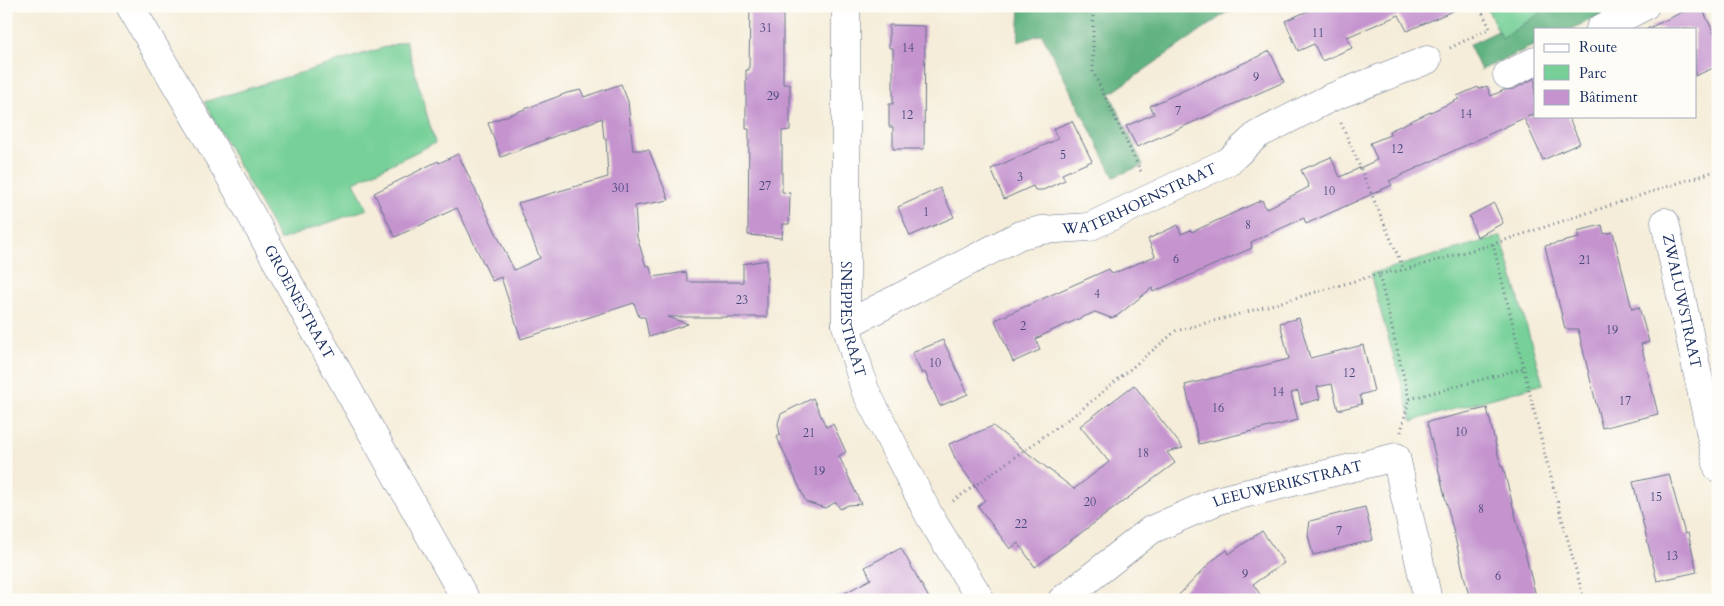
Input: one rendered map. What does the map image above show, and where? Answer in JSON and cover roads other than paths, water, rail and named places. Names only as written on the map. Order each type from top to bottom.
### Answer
[{"type":"street","name":"GROENESTRAAT","points":[[130,6],[232,180],[466,600]]},
{"type":"street","name":"SNEPPESTRAAT","points":[[846,6],[846,325],[865,390],[930,517],[981,600]]},
{"type":"street","points":[[1602,28],[1645,6]]},
{"type":"street","name":"WATERHOENSTRAAT","points":[[846,325],[1020,235],[1042,230],[1089,227],[1229,161],[1257,135],[1330,98],[1427,60]]},
{"type":"street","points":[[1507,75],[1534,62]]},
{"type":"street","name":"ZWALUWSTRAAT","points":[[1665,222],[1718,468]]},
{"type":"street","name":"LEEUWERIKSTRAAT","points":[[1062,600],[1151,530],[1219,500],[1396,457],[1428,600]]}]
